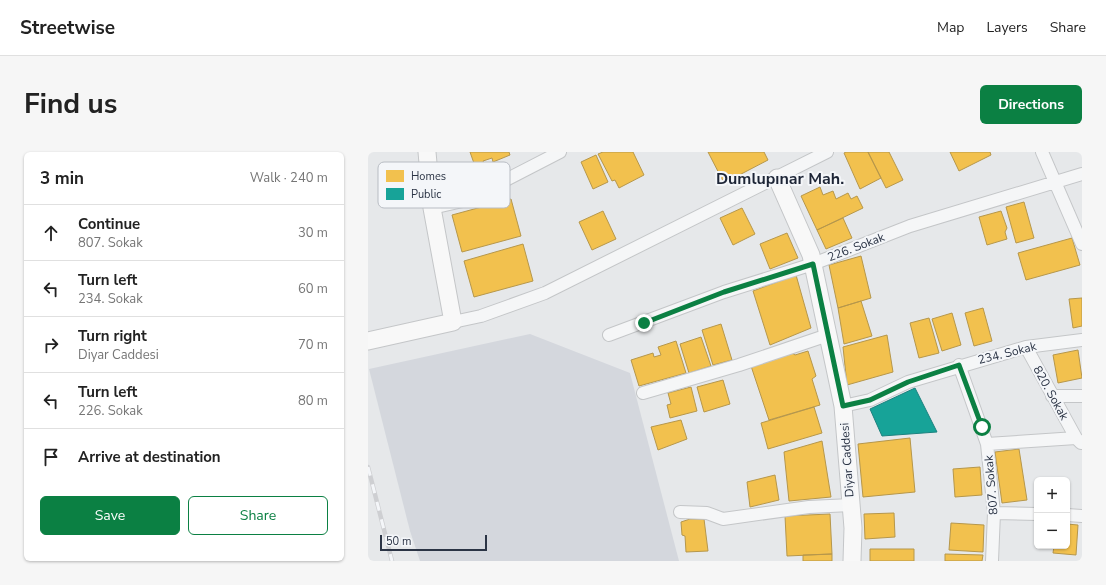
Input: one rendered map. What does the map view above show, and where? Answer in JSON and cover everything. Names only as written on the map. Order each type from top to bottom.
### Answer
[{"type":"street","points":[[426,152],[427,162]]},
{"type":"street","points":[[510,178],[560,152]]},
{"type":"street","points":[[368,341],[481,316],[545,293],[827,152]]},
{"type":"street","points":[[1042,152],[1082,244]]},
{"type":"street","name":"226. Sokak","points":[[608,335],[724,292],[813,264],[910,226],[1082,174]]},
{"type":"street","name":"Diyar Caddesi","points":[[777,178],[811,254],[843,406],[851,505],[852,561]]},
{"type":"street","points":[[432,208],[453,322]]},
{"type":"street","points":[[643,393],[739,365],[828,335]]},
{"type":"street","name":"234. Sokak","points":[[843,406],[870,400],[908,382],[959,365],[1026,347],[1082,340]]},
{"type":"street","name":"820. Sokak","points":[[987,444],[1079,441],[1052,396],[1026,347]]},
{"type":"street","name":"807. Sokak","points":[[959,365],[987,444],[994,513],[992,561]]},
{"type":"street","points":[[1052,396],[1082,396]]},
{"type":"street","points":[[680,512],[707,513],[723,519],[809,507],[851,505]]},
{"type":"street","points":[[994,513],[1034,514]]},
{"type":"street","points":[[1070,515],[1082,516]]},
{"type":"shaded area","points":[[530,334],[630,373],[679,561],[420,561],[410,531],[369,369]]},
{"type":"building: Homes","points":[[470,152],[509,152],[510,155],[493,162],[492,158],[484,162],[474,162]]},
{"type":"building: Homes","points":[[603,152],[633,152],[644,175],[619,188],[615,180],[612,181],[598,154]]},
{"type":"building: Homes","points":[[708,152],[764,152],[768,160],[724,183]]},
{"type":"building: Homes","points":[[868,152],[881,178],[860,189],[844,153]]},
{"type":"building: Homes","points":[[868,152],[889,152],[903,180],[886,188]]},
{"type":"building: Homes","points":[[950,152],[990,152],[991,155],[959,171]]},
{"type":"building: Homes","points":[[596,155],[608,182],[593,189],[581,162]]},
{"type":"building: Homes","points":[[820,187],[823,195],[833,191],[836,199],[848,193],[851,199],[857,196],[863,208],[817,230],[801,196]]},
{"type":"building: Homes","points":[[510,199],[521,236],[462,252],[452,215],[478,208],[510,208]]},
{"type":"building: Homes","points":[[1024,202],[1034,238],[1016,243],[1006,207]]},
{"type":"building: Homes","points":[[742,208],[755,234],[733,245],[720,218]]},
{"type":"building: Homes","points":[[603,211],[616,239],[592,250],[579,222]]},
{"type":"building: Homes","points":[[1001,211],[1007,228],[1005,232],[1007,239],[987,245],[979,217]]},
{"type":"building: Homes","points":[[843,218],[852,238],[826,249],[817,230]]},
{"type":"building: Homes","points":[[787,233],[798,258],[770,269],[760,244]]},
{"type":"building: Homes","points":[[1072,238],[1080,265],[1026,280],[1018,253]]},
{"type":"building: Homes","points":[[523,244],[533,281],[474,297],[464,261]]},
{"type":"building: Homes","points":[[861,256],[871,298],[838,308],[829,265]]},
{"type":"building: Homes","points":[[796,275],[811,328],[770,345],[753,291]]},
{"type":"building: Homes","points":[[1082,298],[1082,326],[1073,328],[1069,299]]},
{"type":"building: Homes","points":[[861,301],[872,336],[844,344],[838,308]]},
{"type":"building: Homes","points":[[983,308],[992,341],[974,346],[965,313]]},
{"type":"building: Homes","points":[[952,313],[961,345],[942,351],[932,319]]},
{"type":"building: Homes","points":[[929,318],[939,353],[919,358],[910,323]]},
{"type":"building: Homes","points":[[721,324],[732,360],[713,365],[702,330]]},
{"type":"building: Homes","points":[[887,335],[893,372],[847,385],[843,347]]},
{"type":"building: Homes","points":[[701,337],[711,366],[689,373],[680,344]]},
{"type":"building: Homes","points":[[676,341],[686,373],[639,386],[631,360],[653,353],[654,357],[661,355],[658,347]]},
{"type":"building: Homes","points":[[1078,350],[1082,378],[1058,383],[1053,355]]},
{"type":"building: Homes","points":[[808,351],[816,376],[812,379],[820,405],[769,420],[751,366],[791,352],[795,355]]},
{"type":"building: Homes","points":[[723,380],[730,404],[704,412],[697,387]]},
{"type":"building: Homes","points":[[691,387],[697,411],[670,418],[667,405],[671,404],[668,393]]},
{"type":"building: Homes","points":[[814,407],[822,433],[768,449],[761,423]]},
{"type":"building: Homes","points":[[681,420],[687,439],[658,450],[651,427]]},
{"type":"building: Homes","points":[[910,438],[915,492],[863,497],[858,444]]},
{"type":"building: Homes","points":[[822,441],[831,497],[789,501],[784,452]]},
{"type":"building: Homes","points":[[1019,449],[1027,500],[1002,503],[995,452]]},
{"type":"building: Homes","points":[[980,467],[982,495],[955,497],[953,469]]},
{"type":"building: Homes","points":[[775,475],[779,500],[750,507],[747,482]]},
{"type":"building: Homes","points":[[894,513],[895,537],[865,539],[864,514]]},
{"type":"building: Homes","points":[[830,514],[832,554],[787,556],[785,516]]},
{"type":"building: Homes","points":[[690,519],[704,519],[708,551],[686,552],[685,536],[682,535],[681,522]]},
{"type":"building: Homes","points":[[951,523],[984,525],[983,552],[949,550]]},
{"type":"building: Homes","points":[[1070,524],[1078,525],[1076,555],[1053,553],[1054,549],[1070,549]]},
{"type":"building: Homes","points":[[870,549],[914,549],[914,561],[870,561]]},
{"type":"building: Homes","points":[[832,554],[832,561],[803,561],[803,555]]},
{"type":"building: Homes","points":[[945,554],[983,555],[982,561],[945,561]]},
{"type":"building: Public","points":[[915,388],[937,432],[882,436],[870,409]]},
{"type":"railway","points":[[368,467],[392,561]]},
{"type":"district","name":"Dumlupınar Mah.","points":[[780,178]]},
{"type":"route","points":[[644,323],[724,292],[813,264],[843,406],[870,400],[908,382],[959,365],[982,427]]}]
